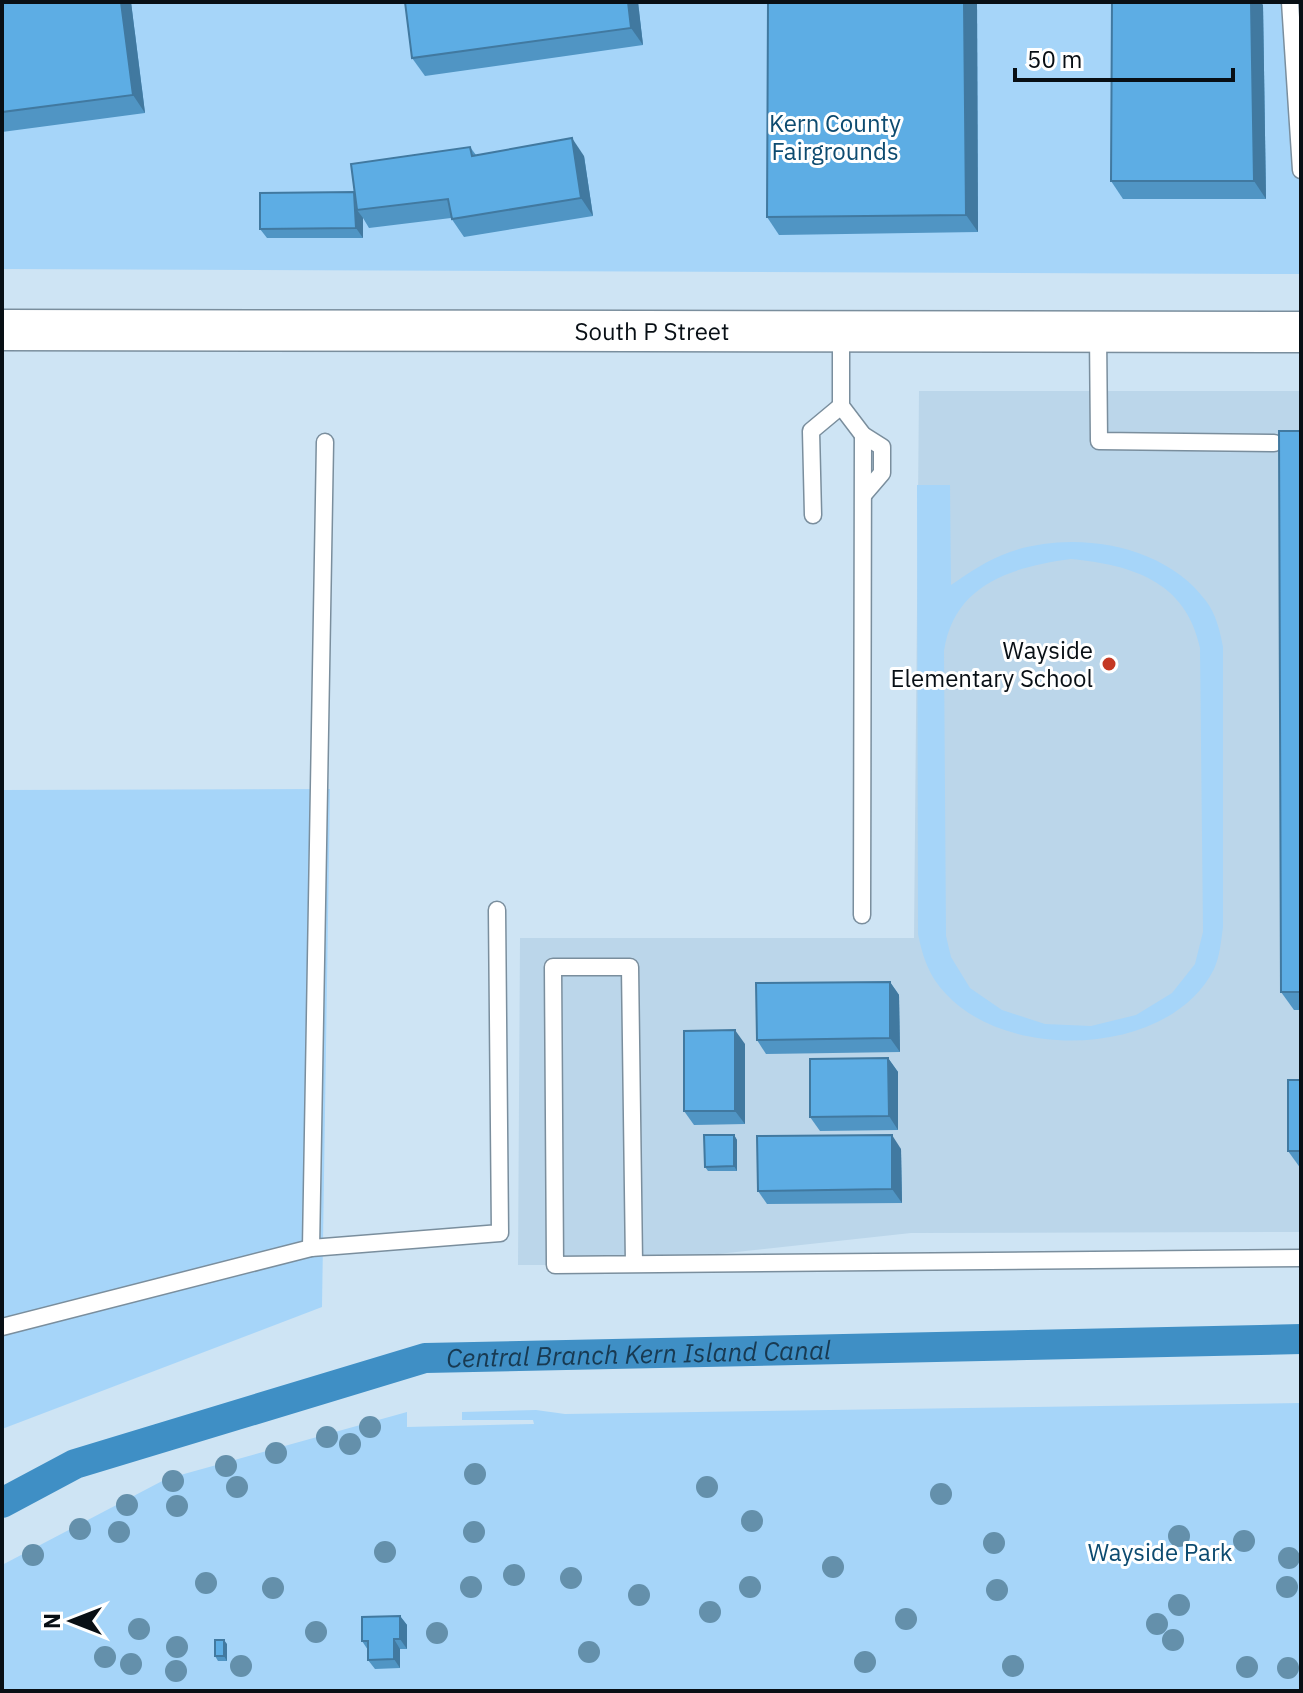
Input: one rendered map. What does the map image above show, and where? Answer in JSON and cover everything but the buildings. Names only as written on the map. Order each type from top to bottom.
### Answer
[{"type":"street","name":"South P Street","points":[[2,330],[1301,332]]},
{"type":"lane","points":[[1290,2],[1301,170]]},
{"type":"lane","points":[[1098,330],[1099,441],[1274,443]]},
{"type":"lane","points":[[841,331],[841,406],[863,435],[882,447],[882,473],[864,494],[862,915]]},
{"type":"lane","points":[[813,515],[811,431],[841,406]]},
{"type":"lane","points":[[311,1248],[325,442]]},
{"type":"lane","points":[[2,1327],[311,1248],[500,1233],[497,910]]},
{"type":"lane","points":[[634,1263],[630,967],[553,967],[555,1265],[1301,1258]]},
{"type":"shaded area","name":"Wayside Elementary School","points":[[919,391],[1301,391],[1301,1232],[911,1233],[617,1265],[518,1265],[520,938],[914,938]]},
{"type":"green space","name":"Kern County Fairgrounds","points":[[2,2],[1301,2],[1301,274],[2,269]]},
{"type":"green space","points":[[917,485],[950,485],[951,585],[1010,552],[1035,545],[1089,543],[1116,547],[1167,566],[1206,601],[1217,623],[1223,647],[1223,927],[1214,969],[1192,998],[1162,1020],[1126,1034],[1087,1040],[1046,1039],[1008,1031],[974,1016],[946,994],[935,980],[918,934]],"holes":[[[1071,559],[1135,572],[1169,592],[1183,607],[1193,625],[1200,648],[1203,932],[1195,964],[1172,993],[1136,1015],[1091,1026],[1045,1024],[1002,1010],[970,988],[951,957],[946,936],[944,651],[950,628],[960,609],[989,583],[1028,567]]]},
{"type":"green space","points":[[330,789],[322,1307],[2,1429],[2,790]]},
{"type":"green space","name":"Wayside Park","points":[[1301,1403],[1301,1691],[2,1691],[2,1565],[166,1479],[407,1412],[407,1427],[534,1424],[533,1420],[462,1420],[462,1412],[536,1410],[565,1414]]},
{"type":"waterway","name":"Central Branch Kern Island Canal","points":[[2,1503],[75,1464],[425,1358],[1301,1339]]},
{"type":"place","name":"Wayside Elementary School","points":[[1109,664]]}]
